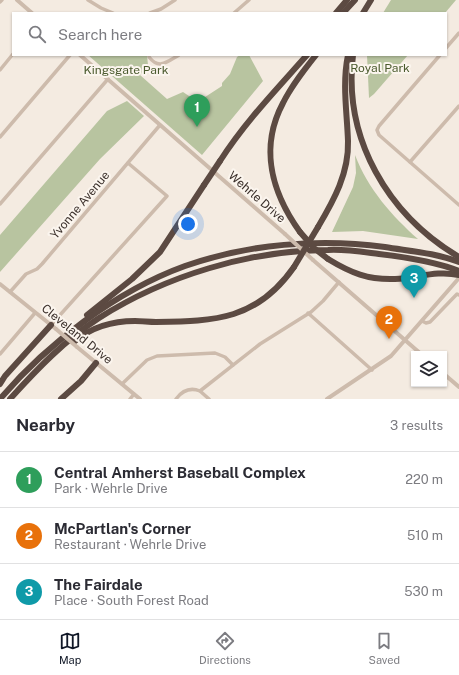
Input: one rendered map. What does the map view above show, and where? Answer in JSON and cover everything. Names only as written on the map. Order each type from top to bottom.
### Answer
[{"type":"highway","points":[[337,12],[347,0]]},
{"type":"highway","points":[[344,12],[356,0]]},
{"type":"highway","points":[[349,12],[356,0]]},
{"type":"highway","points":[[364,12],[371,0]]},
{"type":"highway","points":[[0,399],[27,369],[80,321],[132,279],[160,252],[244,126],[293,71],[304,56]]},
{"type":"highway","points":[[315,56],[290,89],[282,104],[274,128],[271,146],[272,173],[275,188],[289,217],[314,248],[328,259],[346,270],[358,275],[372,278],[395,279],[434,273],[459,276]]},
{"type":"highway","points":[[15,399],[59,353],[92,330],[117,322],[210,320],[228,316],[243,311],[262,301],[284,281],[331,206],[339,188],[346,161],[348,142],[344,97],[348,56]]},
{"type":"highway","points":[[354,56],[352,88],[355,114],[359,134],[375,171],[395,202],[412,222],[434,241],[459,257]]},
{"type":"highway","points":[[67,334],[120,297],[153,280],[185,266],[244,251],[280,246],[320,243],[359,244],[429,254],[459,262]]},
{"type":"highway","points":[[10,399],[56,351],[98,319],[120,305],[165,285],[236,260],[290,252],[328,250],[394,256],[459,271]]},
{"type":"highway","points":[[0,384],[5,376],[53,327]]},
{"type":"highway","points":[[61,399],[70,392],[96,363]]},
{"type":"street","points":[[17,0],[31,12]]},
{"type":"street","points":[[88,0],[111,12]]},
{"type":"street","points":[[153,12],[161,9],[175,0]]},
{"type":"street","points":[[235,12],[249,0]]},
{"type":"street","points":[[447,47],[459,33]]},
{"type":"street","points":[[0,70],[12,55]]},
{"type":"street","points":[[0,137],[69,56]]},
{"type":"street","name":"Wehrle Drive","points":[[81,56],[418,351]]},
{"type":"street","points":[[149,56],[153,62],[160,64],[166,63],[172,56]]},
{"type":"street","points":[[439,56],[379,126],[378,132],[382,138],[459,205]]},
{"type":"street","points":[[0,204],[108,79]]},
{"type":"street","points":[[410,162],[459,106]]},
{"type":"street","name":"Yvonne Avenue","points":[[10,292],[26,274],[37,269],[42,264],[160,125]]},
{"type":"street","points":[[53,327],[167,196],[128,163]]},
{"type":"street","points":[[327,399],[391,356],[459,276]]},
{"type":"street","points":[[200,391],[260,344],[308,313],[323,301],[339,282]]},
{"type":"street","name":"Cleveland Drive","points":[[0,284],[140,399]]},
{"type":"street","points":[[422,320],[426,323],[430,322],[457,294],[459,295]]},
{"type":"street","points":[[0,354],[35,313]]},
{"type":"street","points":[[308,313],[372,370]]},
{"type":"street","points":[[122,384],[147,360],[157,356],[215,353],[225,357],[233,365]]},
{"type":"street","points":[[447,377],[459,387]]},
{"type":"street","points":[[176,399],[186,391],[194,389],[200,391],[209,399]]},
{"type":"street","points":[[130,399],[134,394]]},
{"type":"green space","points":[[391,0],[456,0],[446,12],[384,12]]},
{"type":"green space","name":"Kingsgate Park","points":[[89,56],[147,56],[148,65],[140,75],[167,99],[183,92],[195,100],[202,99],[222,86],[222,83],[230,74],[237,57],[250,56],[263,81],[202,155]]},
{"type":"green space","name":"Royal Park","points":[[367,56],[407,56],[374,94],[369,98]]},
{"type":"green space","points":[[127,101],[144,116],[100,159],[0,272],[0,235],[107,111]]},
{"type":"green space","points":[[355,155],[367,179],[382,201],[399,221],[418,239],[363,231],[332,232],[353,187],[356,173]]},
{"type":"place","name":"Central Amherst Baseball Complex","points":[[197,127]]},
{"type":"place","name":"The Fairdale","points":[[414,298]]},
{"type":"place","name":"McPartlan's Corner","points":[[389,339]]}]
